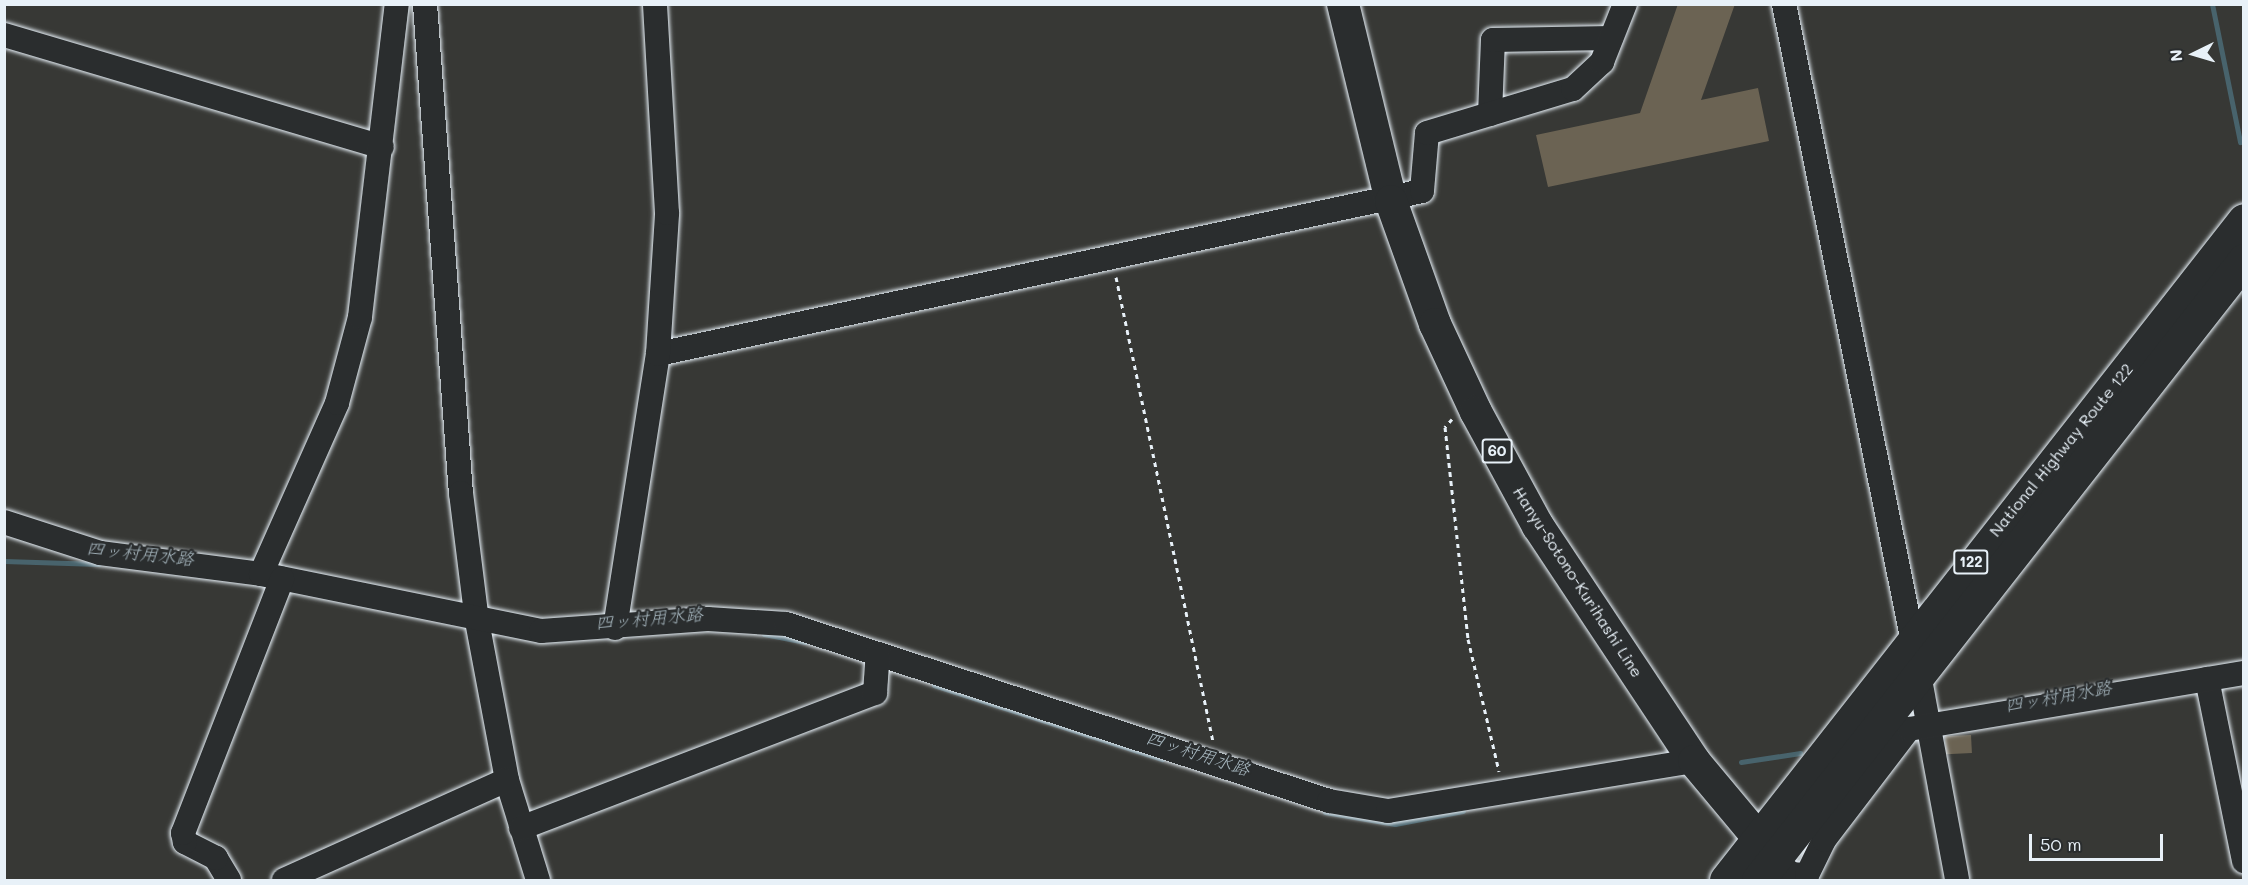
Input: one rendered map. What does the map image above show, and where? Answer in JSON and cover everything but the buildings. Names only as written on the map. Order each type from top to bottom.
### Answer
[{"type":"highway","name":"National Highway Route 122","points":[[1764,860],[1912,637],[2244,220]]},
{"type":"highway","name":"National Highway Route 122","points":[[1726,880],[1764,860],[1919,674],[2244,260]]},
{"type":"main road","name":"Hanyu-Sotono-Kurihashi Line","points":[[1343,4],[1391,201],[1435,324],[1469,398],[1538,526],[1694,761],[1764,860]]},
{"type":"street","points":[[229,880],[216,858],[185,842],[183,833],[272,576],[337,404],[335,394],[360,317],[382,147],[397,4]]},
{"type":"street","points":[[425,4],[461,493],[477,621],[507,780],[538,880]]},
{"type":"street","points":[[615,628],[658,354],[667,213],[655,4]]},
{"type":"street","points":[[658,354],[1112,257],[1391,201],[1422,191],[1427,133],[1573,89],[1602,62],[1625,4]]},
{"type":"street","points":[[1784,4],[1912,637]]},
{"type":"street","points":[[1490,114],[1493,40],[1611,38]]},
{"type":"street","points":[[7,41],[382,147]]},
{"type":"street","points":[[4,522],[100,553],[272,576],[477,621],[541,631],[615,628],[708,619],[786,624],[1329,801],[1388,811],[1504,794],[1694,761]]},
{"type":"street","points":[[521,828],[875,693],[878,654]]},
{"type":"street","points":[[1764,860],[1791,874],[1807,875],[1824,840],[1909,729],[2244,672]]},
{"type":"street","points":[[1919,674],[1957,880]]},
{"type":"street","points":[[2207,680],[2244,861]]},
{"type":"street","points":[[284,880],[507,780]]},
{"type":"path","points":[[1112,257],[1218,765]]},
{"type":"path","points":[[1469,398],[1445,427],[1468,639],[1504,794]]},
{"type":"waterway","name":"四ッ村用水路","points":[[2212,4],[2240,142]]},
{"type":"waterway","name":"四ッ村用水路","points":[[4,561],[99,564]]},
{"type":"waterway","name":"四ッ村用水路","points":[[764,634],[805,642]]},
{"type":"waterway","name":"四ッ村用水路","points":[[934,685],[1162,759]]},
{"type":"waterway","name":"四ッ村用水路","points":[[1741,762],[1800,753]]},
{"type":"waterway","name":"四ッ村用水路","points":[[1325,812],[1395,824],[1463,811]]}]
